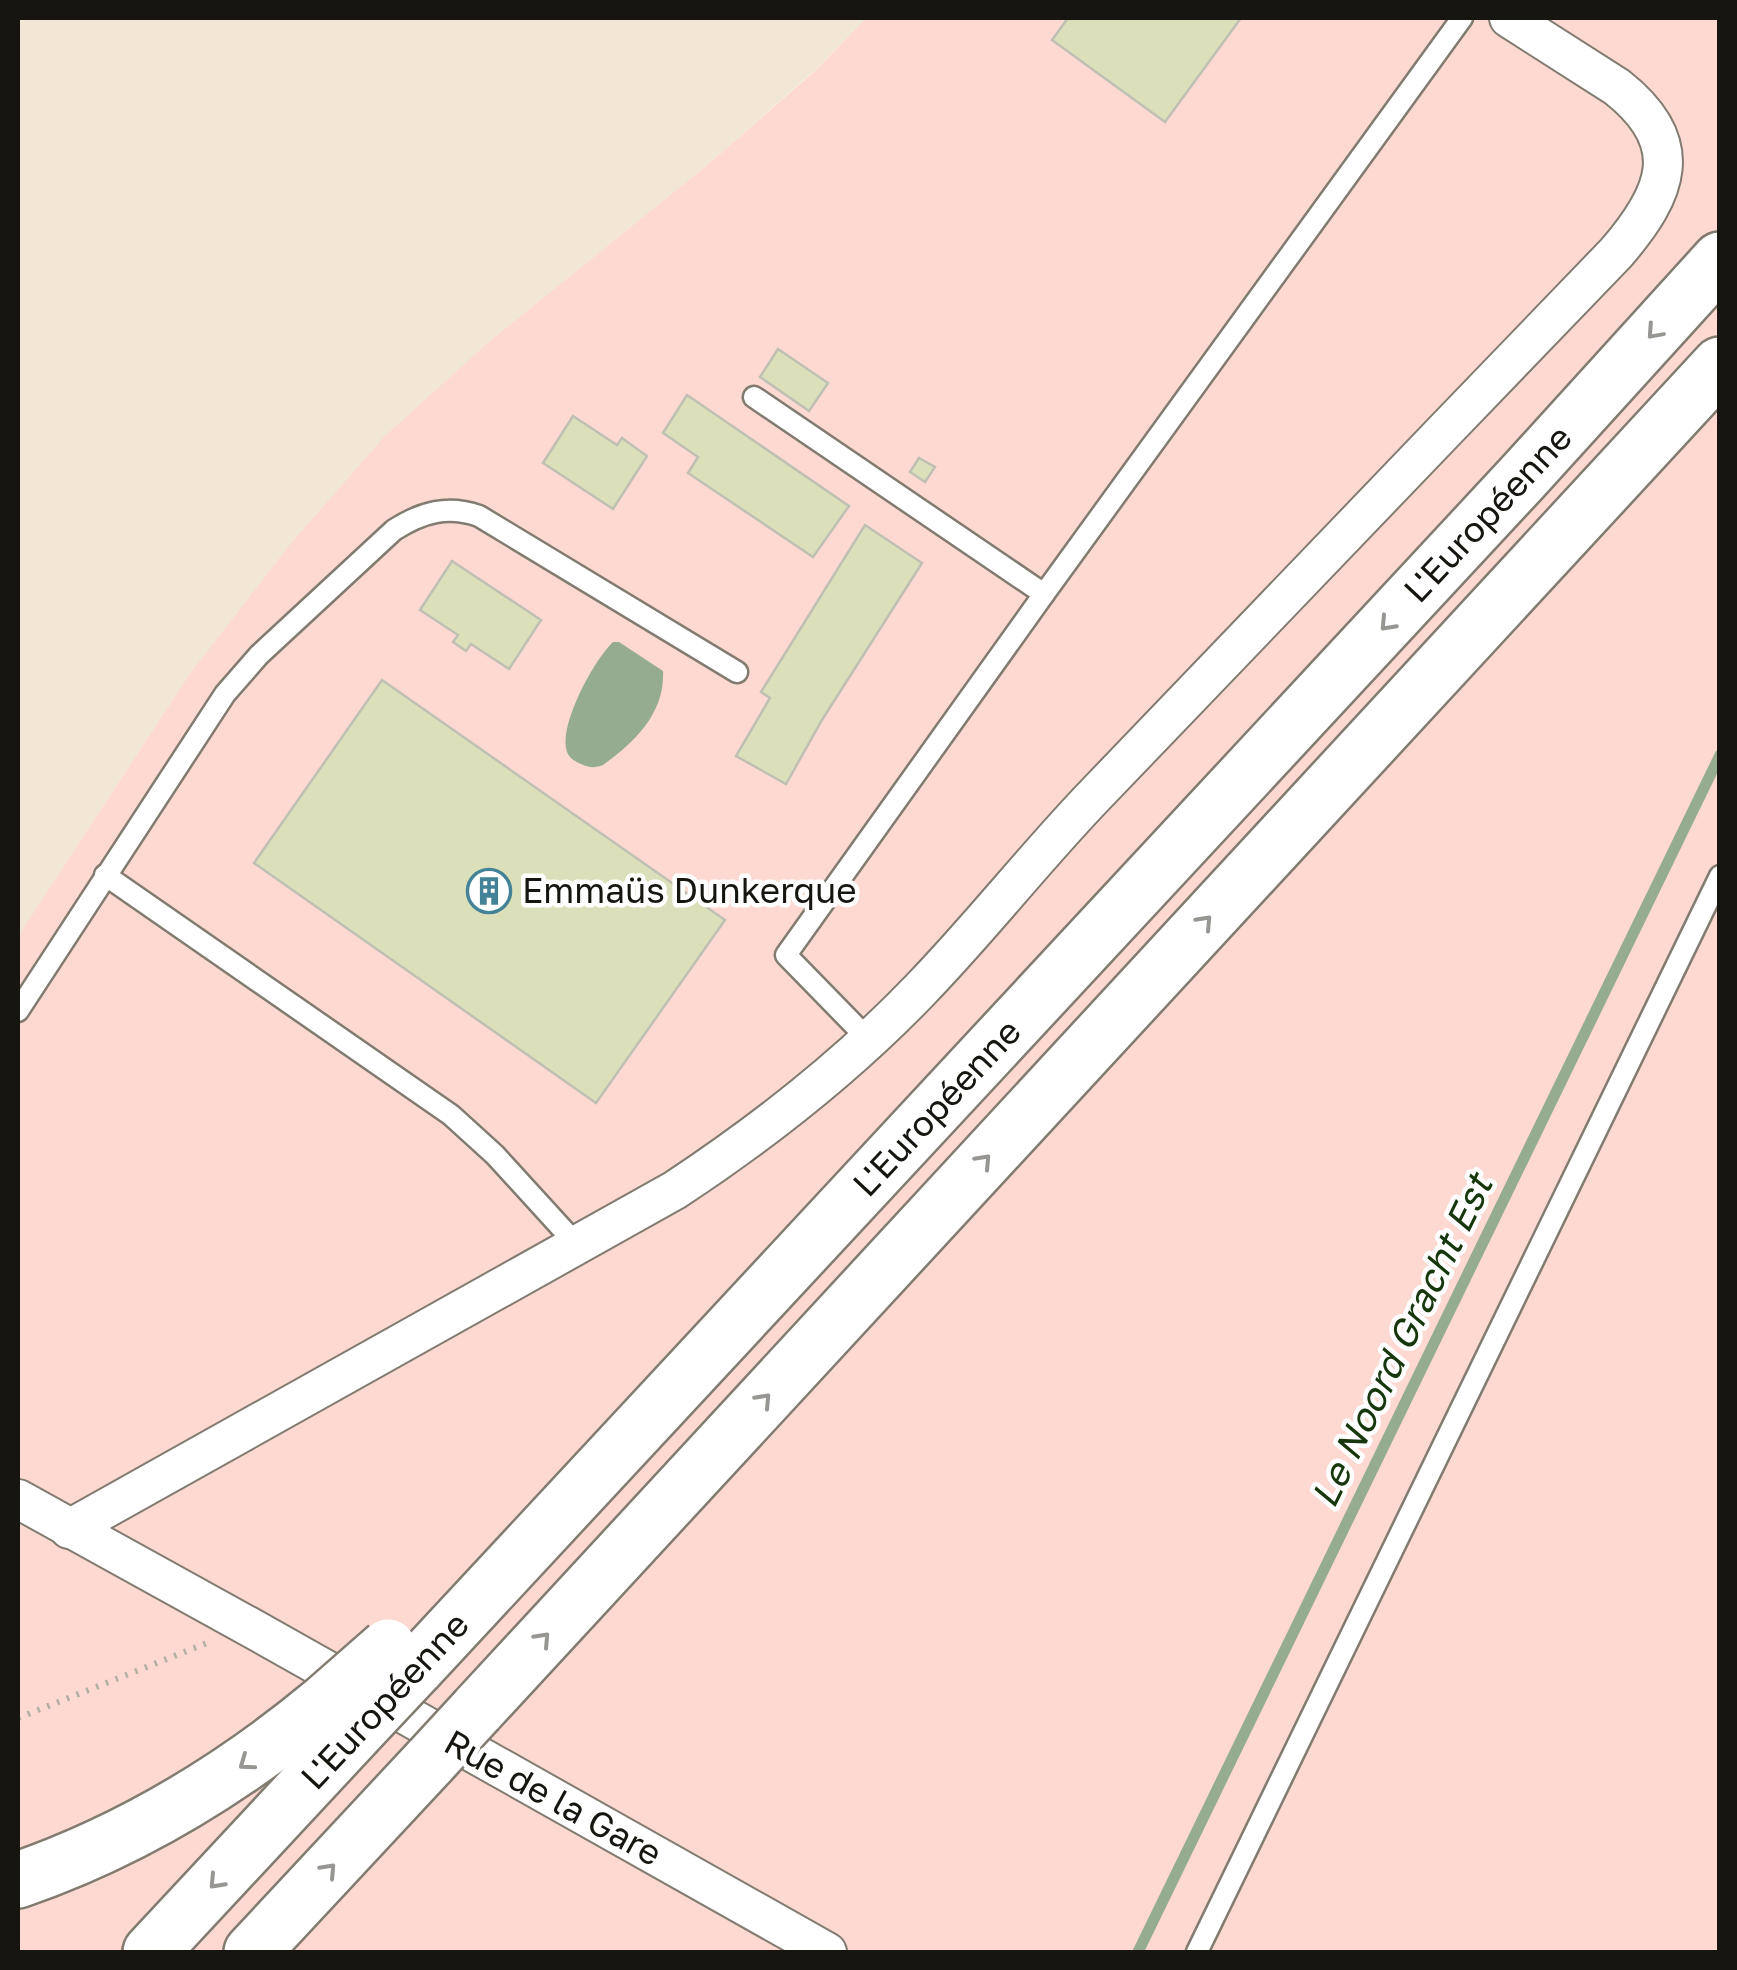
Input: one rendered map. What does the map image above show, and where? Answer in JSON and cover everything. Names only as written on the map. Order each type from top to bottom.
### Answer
[{"type":"highway","name":"L'Européenne","points":[[151,1952],[338,1719],[1152,878],[1720,260]]},
{"type":"highway","name":"L'Européenne","points":[[258,1949],[1720,365]]},
{"type":"highway","points":[[18,1880],[118,1839],[338,1719]]},
{"type":"street","points":[[69,1529],[653,1204],[776,1118],[869,1040],[921,989],[1066,824],[1616,254],[1643,220],[1660,185],[1663,169],[1660,138],[1653,124],[1617,88],[1509,18]]},
{"type":"street","name":"Rue de la Gare","points":[[18,1499],[826,1952]]},
{"type":"lane","points":[[869,1040],[786,955],[1462,18]]},
{"type":"lane","points":[[754,397],[1044,594]]},
{"type":"lane","points":[[18,1011],[210,714],[241,674],[394,530],[426,514],[464,510],[479,516],[737,672]]},
{"type":"lane","points":[[106,875],[451,1115],[496,1155],[578,1246]]},
{"type":"lane","points":[[1197,1952],[1720,876]]},
{"type":"path","points":[[18,1718],[248,1626]]},
{"type":"shaded area","points":[[18,18],[866,18],[817,68],[705,167],[491,340],[189,675],[18,936]]},
{"type":"shaded area","points":[[866,18],[1719,18],[1719,1952],[18,1952],[18,936],[189,675],[292,542],[385,436],[491,340],[705,167],[817,69]]},
{"type":"shaded area","points":[[613,642],[619,642],[663,671],[662,686],[653,713],[637,736],[603,765],[589,767],[569,756],[566,736],[580,692]]},
{"type":"building","points":[[1068,18],[1241,18],[1165,122],[1052,40]]},
{"type":"building","points":[[778,349],[828,383],[809,411],[760,377]]},
{"type":"building","points":[[687,395],[849,506],[813,557],[688,473],[698,457],[663,433]]},
{"type":"building","points":[[573,416],[617,445],[622,438],[647,456],[613,509],[543,463]]},
{"type":"building","points":[[919,458],[935,467],[925,482],[910,472]]},
{"type":"building","points":[[865,525],[922,563],[786,784],[736,756],[770,698],[761,692]]},
{"type":"building","points":[[452,561],[541,620],[509,669],[471,644],[466,651],[453,642],[458,635],[420,610]]},
{"type":"building","name":"Emmaüs Dunkerque","points":[[382,680],[725,920],[596,1103],[254,863]]},
{"type":"waterway","name":"Le Noord Gracht Est","points":[[1138,1952],[1720,755]]},
{"type":"place","name":"Emmaüs Dunkerque","points":[[489,891]]}]
